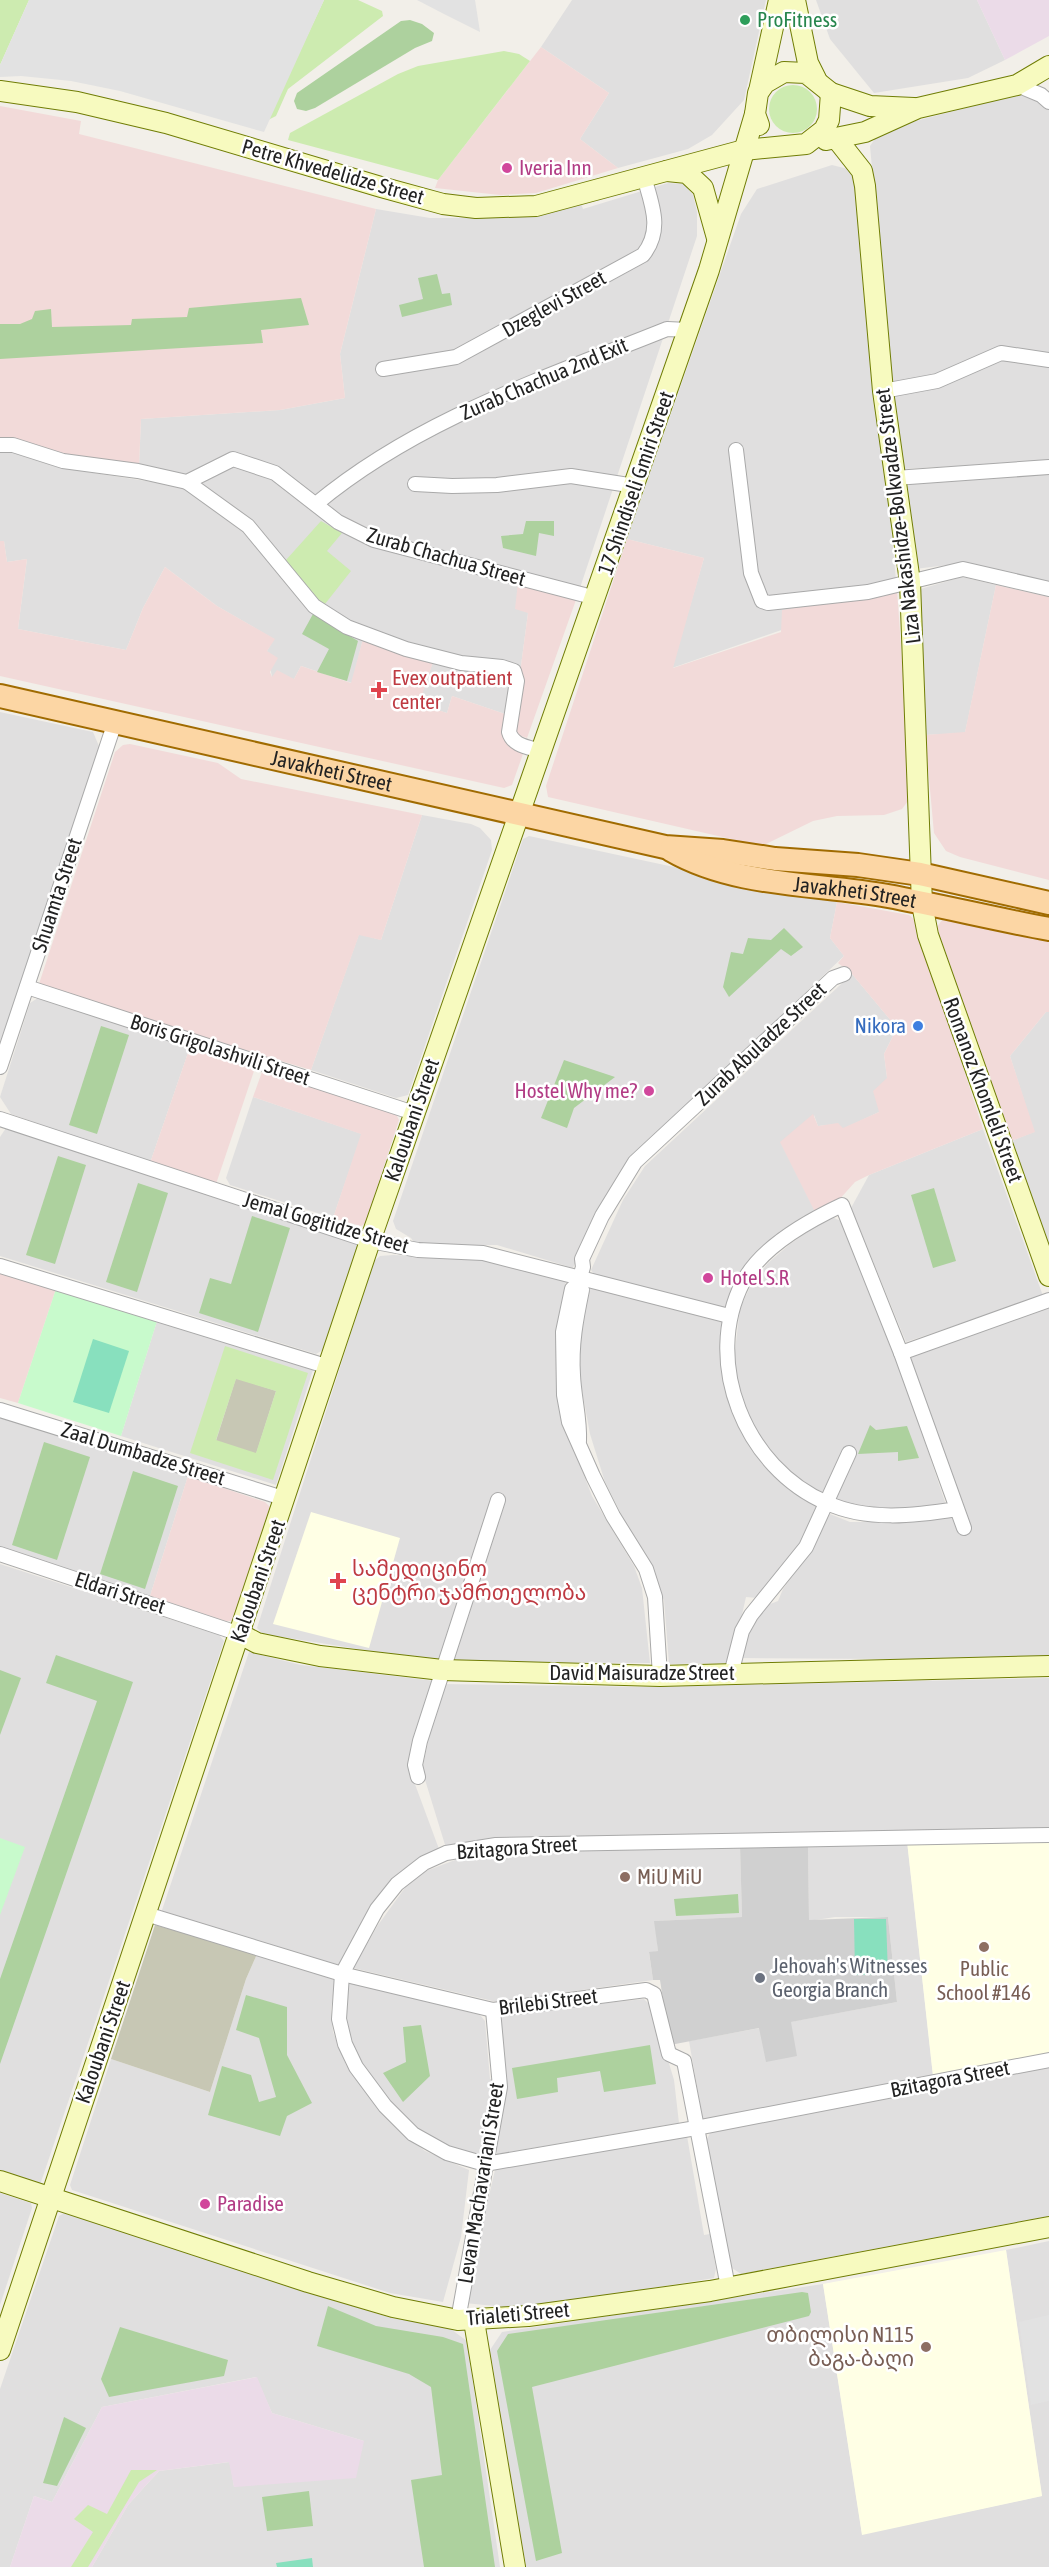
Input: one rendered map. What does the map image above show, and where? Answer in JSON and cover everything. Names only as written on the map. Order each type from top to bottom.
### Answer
[{"type":"main road","name":"Javakheti Street","points":[[0,696],[665,847],[723,850],[775,859],[858,865],[920,873],[1049,903]]},
{"type":"main road","name":"Javakheti Street","points":[[665,847],[696,864],[743,876],[888,896],[1049,929]]},
{"type":"street","points":[[779,0],[755,114],[767,137],[783,146],[806,144],[865,132],[918,108],[1017,85],[1049,66]]},
{"type":"street","points":[[795,0],[808,63],[816,79]]},
{"type":"street","points":[[758,93],[765,83],[784,72],[806,73],[831,93],[870,106],[918,108]]},
{"type":"street","points":[[1017,85],[1046,97]]},
{"type":"street","name":"Petre Khvedelidze Street","points":[[0,91],[77,102],[166,123],[443,204],[476,208],[536,206],[744,150],[783,146]]},
{"type":"street","points":[[806,144],[816,139],[829,120],[831,93]]},
{"type":"street","name":"17 Shindiseli Gmiri Street","points":[[519,814],[688,330],[755,114]]},
{"type":"street","name":"Liza Nakashidze-Bolkvadze Street","points":[[836,138],[862,171],[865,186],[883,391],[910,582],[922,904]]},
{"type":"street","points":[[668,171],[687,173],[703,188],[717,240]]},
{"type":"street","name":"Dzeglevi Street","points":[[383,369],[456,357],[643,255],[651,245],[656,230],[654,212],[644,177]]},
{"type":"street","name":"Zurab Chachua 2nd Exit","points":[[316,504],[345,480],[398,446],[494,396],[667,329],[688,330]]},
{"type":"street","points":[[883,391],[937,381],[1001,353],[1049,360]]},
{"type":"street","points":[[0,445],[13,445],[63,461],[138,471],[187,482],[248,526],[314,606],[347,627],[406,649],[461,663],[501,667],[514,671],[517,681],[509,732],[514,742],[541,751]]},
{"type":"street","points":[[736,450],[751,573],[762,601],[768,603],[868,592],[963,569],[1049,589]]},
{"type":"street","name":"Zurab Chachua Street","points":[[187,482],[233,459],[275,473],[338,522],[374,540],[596,598]]},
{"type":"street","points":[[894,478],[1049,467]]},
{"type":"street","points":[[415,484],[497,485],[571,476],[635,486]]},
{"type":"street","name":"Shuamta Street","points":[[0,1067],[115,722]]},
{"type":"street","name":"Kaloubani Street","points":[[0,2350],[286,1499],[370,1241],[519,814]]},
{"type":"street","name":"Romanoz Khomleli Street","points":[[922,904],[928,935],[1049,1276]]},
{"type":"street","name":"Zurab Abuladze Street","points":[[581,1276],[582,1259],[602,1216],[635,1162],[833,978],[844,974],[836,985],[640,1164],[606,1226],[589,1264],[573,1289],[563,1332],[564,1395],[569,1422],[613,1516],[646,1569],[655,1597],[660,1676]]},
{"type":"street","name":"Boris Grigolashvili Street","points":[[27,987],[414,1113]]},
{"type":"street","name":"Jemal Gogitidze Street","points":[[0,1119],[370,1241],[418,1250],[483,1253],[581,1276],[729,1316]]},
{"type":"street","points":[[957,1509],[900,1516],[863,1513],[827,1504],[792,1483],[749,1434],[735,1401],[728,1368],[729,1316],[744,1280],[784,1238],[813,1218],[842,1204],[901,1353],[964,1528]]},
{"type":"street","points":[[0,1266],[328,1367]]},
{"type":"street","points":[[901,1353],[1049,1300]]},
{"type":"street","name":"Zaal Dumbadze Street","points":[[0,1410],[286,1499]]},
{"type":"street","points":[[731,1674],[742,1630],[751,1615],[806,1547],[849,1453]]},
{"type":"street","points":[[418,1777],[415,1765],[417,1752],[498,1500]]},
{"type":"street","name":"Eldari Street","points":[[0,1554],[240,1635]]},
{"type":"street","name":"David Maisuradze Street","points":[[240,1635],[257,1643],[320,1656],[442,1670],[660,1676],[1049,1666]]},
{"type":"street","name":"Bzitagora Street","points":[[1049,1835],[496,1845],[446,1853],[424,1863],[397,1884],[377,1909],[342,1974],[339,2019],[345,2044],[372,2090],[413,2134],[447,2153],[485,2164],[696,2128],[1049,2060]]},
{"type":"street","name":"Brilebi Street","points":[[146,1914],[342,1974],[493,2010],[646,1990],[654,1994],[669,2054],[684,2061],[728,2287]]},
{"type":"street","name":"Levan Machavariani Street","points":[[493,2010],[500,2087],[485,2164],[466,2320],[515,2567]]},
{"type":"street","name":"Trialeti Street","points":[[0,2181],[308,2282],[393,2307],[466,2320],[528,2316],[728,2287],[1049,2227]]},
{"type":"shaded area","points":[[29,0],[324,0],[264,132],[120,91],[71,81],[21,76],[0,77],[0,65]]},
{"type":"shaded area","points":[[417,0],[475,0],[480,32],[444,14]]},
{"type":"shaded area","points":[[572,0],[766,0],[744,100],[712,135],[688,149],[618,168],[580,139],[609,93],[541,47]]},
{"type":"shaded area","points":[[816,0],[977,0],[1005,60],[968,78],[874,93],[830,39]]},
{"type":"shaded area","points":[[977,0],[1049,0],[1049,36],[1005,60]]},
{"type":"shaded area","points":[[541,47],[609,93],[580,139],[618,168],[536,193],[500,195],[435,188],[438,180]]},
{"type":"shaded area","points":[[1016,95],[1049,98],[1049,461],[903,469],[900,467],[870,146],[881,130]]},
{"type":"shaded area","points":[[0,106],[81,121],[79,134],[376,209],[340,354],[345,398],[280,410],[141,419],[139,466],[61,457],[0,442]]},
{"type":"shaded area","points":[[832,165],[848,169],[858,185],[897,590],[672,668],[704,558],[627,539],[741,214],[757,189]]},
{"type":"shaded area","points":[[668,183],[684,184],[693,195],[697,212],[697,236],[579,591],[376,538],[236,454],[200,473],[183,474],[139,466],[141,419],[280,410],[345,398],[340,354],[376,209],[430,218],[468,218],[524,212],[580,200],[583,209]]},
{"type":"shaded area","points":[[8,447],[68,469],[185,487],[243,527],[277,568],[363,639],[352,683],[301,666],[294,679],[272,677],[267,651],[274,639],[217,606],[165,567],[143,608],[126,650],[18,629],[27,559],[7,562],[4,541],[0,541],[0,448]]},
{"type":"shaded area","points":[[226,464],[269,475],[321,517],[518,582],[528,613],[520,673],[411,647],[349,624],[310,596],[254,524],[202,484]]},
{"type":"shaded area","points":[[1049,474],[1049,583],[964,563],[915,569],[906,487],[912,483]]},
{"type":"shaded area","points":[[627,539],[704,558],[673,668],[781,632],[782,610],[876,596],[897,590],[911,789],[908,801],[902,809],[884,815],[837,816],[813,821],[766,844],[753,844],[548,797],[546,786]]},
{"type":"shaded area","points":[[0,541],[4,541],[7,562],[27,559],[18,629],[126,650],[143,608],[165,567],[217,606],[275,639],[267,651],[278,658],[270,672],[272,677],[277,670],[294,679],[301,666],[351,683],[363,639],[434,659],[419,704],[447,713],[452,696],[508,715],[524,751],[512,785],[504,788],[0,676]]},
{"type":"shaded area","points":[[962,577],[996,585],[965,733],[925,735],[917,590]]},
{"type":"shaded area","points":[[518,582],[577,597],[527,738],[512,733],[528,613],[515,609]]},
{"type":"shaded area","points":[[996,585],[1049,597],[1049,880],[960,857],[946,851],[934,833],[925,735],[965,732]]},
{"type":"shaded area","points":[[434,659],[466,669],[492,674],[495,672],[514,678],[508,715],[452,696],[447,713],[418,704]]},
{"type":"shaded area","points":[[0,712],[93,732],[101,751],[0,1048]]},
{"type":"shaded area","points":[[130,744],[218,763],[241,779],[422,815],[381,940],[359,935],[311,1070],[38,987],[115,752],[123,745]]},
{"type":"shaded area","points":[[422,815],[471,824],[480,828],[491,840],[492,850],[408,1095],[396,1098],[311,1070],[359,934],[381,940]]},
{"type":"shaded area","points":[[529,836],[837,902],[830,938],[844,956],[628,1161],[599,1209],[573,1268],[497,1245],[465,1245],[455,1250],[417,1247],[411,1238],[396,1229],[393,1221],[523,839]]},
{"type":"shaded area","points":[[837,902],[909,915],[916,921],[983,1129],[869,1175],[855,1182],[837,1202],[815,1212],[780,1142],[813,1114],[818,1126],[838,1123],[843,1128],[879,1112],[873,1091],[887,1078],[884,1054],[897,1028],[852,974],[838,963],[844,956],[830,938]]},
{"type":"shaded area","points":[[942,920],[1049,936],[1049,1012],[1046,1012],[1010,1056],[1035,1132],[1011,1141],[937,927]]},
{"type":"shaded area","points":[[852,974],[897,1028],[884,1054],[887,1078],[879,1112],[843,1129],[838,1124],[818,1126],[814,1115],[815,1212],[763,1248],[727,1307],[721,1311],[594,1274],[591,1270],[623,1200],[645,1166]]},
{"type":"shaded area","points":[[41,996],[190,1047],[150,1163],[11,1114],[0,1097],[30,1003]]},
{"type":"shaded area","points":[[1046,1012],[1049,1012],[1049,1251],[1011,1141],[1034,1132],[1010,1056]]},
{"type":"shaded area","points":[[190,1047],[255,1068],[216,1184],[150,1163]]},
{"type":"shaded area","points":[[263,1069],[395,1112],[399,1120],[365,1224],[361,1226],[333,1218],[361,1134],[253,1097]]},
{"type":"shaded area","points":[[253,1097],[362,1134],[333,1218],[230,1185],[226,1178]]},
{"type":"shaded area","points":[[6,1128],[356,1241],[358,1246],[323,1350],[316,1354],[0,1256],[0,1137]]},
{"type":"shaded area","points":[[983,1129],[1043,1296],[906,1342],[851,1208],[869,1175]]},
{"type":"shaded area","points":[[834,1218],[841,1221],[876,1296],[946,1505],[906,1511],[842,1503],[795,1478],[750,1426],[740,1396],[734,1359],[740,1308],[752,1283],[768,1263],[790,1244],[826,1219]]},
{"type":"shaded area","points":[[380,1256],[489,1259],[566,1281],[557,1336],[568,1434],[592,1496],[634,1566],[642,1588],[650,1663],[441,1662],[263,1634],[257,1628],[374,1261]]},
{"type":"shaded area","points":[[0,1271],[56,1289],[18,1403],[0,1398]]},
{"type":"shaded area","points":[[587,1287],[722,1322],[723,1367],[732,1406],[758,1457],[785,1485],[821,1507],[786,1566],[758,1598],[746,1597],[731,1663],[669,1664],[664,1600],[605,1482],[590,1434],[581,1385],[578,1336]]},
{"type":"shaded area","points":[[1049,1307],[1049,1660],[742,1658],[753,1621],[765,1606],[778,1601],[783,1589],[809,1553],[830,1514],[850,1522],[890,1522],[952,1515],[908,1357]]},
{"type":"shaded area","points":[[157,1321],[313,1370],[276,1485],[121,1436]]},
{"type":"shaded area","points":[[236,1378],[276,1391],[256,1454],[216,1441]]},
{"type":"shaded area","points":[[0,1415],[188,1476],[150,1596],[0,1548]]},
{"type":"shaded area","points":[[188,1476],[265,1502],[270,1507],[232,1621],[225,1621],[150,1596]]},
{"type":"shaded area","name":"სამედიცინო ცენტრი ჯამრთელობა","points":[[311,1512],[400,1538],[369,1648],[273,1624]]},
{"type":"shaded area","points":[[0,1564],[219,1635],[224,1641],[41,2182],[34,2187],[0,2176]]},
{"type":"shaded area","points":[[249,1652],[301,1665],[435,1681],[409,1768],[439,1849],[389,1882],[339,1965],[161,1913]]},
{"type":"shaded area","points":[[1049,1678],[1049,1830],[446,1848],[422,1770],[441,1684],[648,1687]]},
{"type":"shaded area","points":[[907,1841],[933,2076],[703,2121],[689,2041],[760,2028],[796,2056],[790,2022],[897,2002],[888,1917],[835,1917],[809,1921],[808,1844]]},
{"type":"shaded area","name":"Public School #146","points":[[907,1841],[1049,1841],[1049,2053],[933,2076]]},
{"type":"shaded area","points":[[808,1844],[809,1920],[888,1917],[897,2002],[791,2022],[797,2056],[766,2062],[759,2028],[670,2045],[660,1980],[653,1980],[649,1952],[658,1951],[654,1921],[742,1917],[740,1846]]},
{"type":"shaded area","points":[[740,1846],[742,1917],[655,1921],[658,1951],[649,1953],[653,1980],[497,2002],[353,1968],[378,1925],[407,1885],[426,1871],[455,1860],[497,1852]]},
{"type":"shaded area","points":[[155,1925],[257,1954],[246,1979],[210,2092],[111,2059]]},
{"type":"shaded area","points":[[257,1954],[335,1980],[331,2010],[333,2032],[346,2065],[398,2130],[425,2151],[469,2170],[461,2237],[443,2302],[390,2293],[72,2190],[70,2185],[111,2059],[210,2092],[246,1979]]},
{"type":"shaded area","points":[[348,1981],[480,2015],[485,2021],[490,2079],[497,2079],[485,2156],[451,2147],[423,2133],[390,2103],[355,2053],[345,2017]]},
{"type":"shaded area","points":[[644,1999],[652,2007],[674,2080],[679,2123],[497,2154],[495,2149],[505,2081],[501,2014]]},
{"type":"shaded area","points":[[1049,2065],[1049,2216],[741,2274],[732,2268],[706,2141],[711,2131]]},
{"type":"shaded area","points":[[687,2136],[704,2235],[710,2234],[716,2269],[714,2278],[566,2302],[506,2307],[464,2303],[495,2170]]},
{"type":"shaded area","points":[[0,2193],[31,2203],[32,2208],[0,2305]]},
{"type":"shaded area","points":[[64,2213],[391,2318],[448,2327],[467,2341],[500,2567],[92,2567],[128,2505],[159,2471],[230,2462],[234,2487],[364,2441],[272,2413],[256,2377],[102,2407],[52,2502],[34,2496],[10,2567],[0,2567],[0,2389],[59,2216]]},
{"type":"shaded area","points":[[1049,2241],[1049,2567],[526,2567],[490,2350],[502,2332],[823,2284],[862,2534],[1042,2496],[1006,2250]]},
{"type":"shaded area","name":"თბილისი N115 ბაგა-ბაღი","points":[[1006,2250],[1042,2496],[862,2535],[823,2284]]},
{"type":"shaded area","points":[[1049,2315],[1049,2401],[1031,2405],[1019,2322]]},
{"type":"shaded area","points":[[257,2377],[272,2413],[364,2441],[356,2478],[234,2487],[229,2462],[159,2471],[128,2505],[92,2567],[10,2567],[34,2496],[52,2502],[102,2407]]},
{"type":"green space","points":[[0,0],[29,0],[0,65]]},
{"type":"green space","points":[[324,0],[358,0],[382,11],[383,16],[288,89],[276,116],[268,120]]},
{"type":"green space","points":[[410,20],[422,24],[434,33],[432,41],[415,48],[315,108],[306,111],[297,109],[294,101],[297,93],[401,21]]},
{"type":"green space","points":[[504,51],[519,54],[530,61],[438,180],[288,140],[290,133],[398,74],[418,66]]},
{"type":"green space","points":[[793,85],[810,92],[817,109],[810,126],[793,133],[776,126],[769,109],[776,92]]},
{"type":"green space","points":[[437,274],[442,294],[450,293],[452,305],[402,317],[399,305],[423,299],[418,278]]},
{"type":"green space","points":[[301,298],[309,325],[261,330],[263,343],[0,359],[0,324],[20,324],[32,319],[35,311],[51,309],[52,327],[131,325],[132,319],[187,317],[189,308]]},
{"type":"green space","points":[[321,521],[342,533],[327,551],[351,571],[325,604],[313,596],[286,560]]},
{"type":"green space","points":[[526,521],[554,521],[554,536],[539,533],[536,556],[503,548],[501,536],[523,534]]},
{"type":"green space","points":[[313,614],[358,641],[347,681],[317,672],[329,649],[302,634]]},
{"type":"green space","points":[[784,928],[803,947],[791,956],[781,949],[729,997],[723,987],[731,952],[743,954],[748,938],[771,940]]},
{"type":"green space","points":[[101,1026],[129,1035],[97,1134],[69,1125]]},
{"type":"green space","points":[[564,1060],[615,1077],[574,1108],[567,1128],[541,1118]]},
{"type":"green space","points":[[58,1156],[86,1165],[55,1264],[26,1255]]},
{"type":"green space","points":[[138,1183],[168,1193],[137,1292],[106,1282]]},
{"type":"green space","points":[[934,1188],[956,1261],[933,1268],[911,1195]]},
{"type":"green space","points":[[252,1216],[290,1228],[258,1332],[199,1313],[210,1278],[231,1284]]},
{"type":"green space","points":[[56,1289],[157,1321],[121,1436],[18,1403]]},
{"type":"green space","points":[[93,1339],[129,1351],[109,1413],[73,1402]]},
{"type":"green space","points":[[225,1346],[308,1373],[273,1480],[190,1453]],"holes":[[[236,1379],[276,1391],[256,1453],[216,1440]]]},
{"type":"green space","points":[[870,1425],[876,1430],[907,1426],[919,1458],[898,1461],[898,1452],[858,1454]]},
{"type":"green space","points":[[44,1442],[90,1457],[57,1560],[12,1545]]},
{"type":"green space","points":[[133,1471],[178,1486],[145,1589],[100,1574]]},
{"type":"green space","points":[[56,1655],[133,1682],[0,2064],[0,1979],[97,1701],[46,1683]]},
{"type":"green space","points":[[0,1670],[21,1678],[0,1735]]},
{"type":"green space","points":[[0,1838],[25,1847],[0,1915]]},
{"type":"green space","points":[[738,1894],[739,1913],[676,1916],[674,1899]]},
{"type":"green space","points":[[854,1919],[886,1919],[888,1974],[855,1975]]},
{"type":"green space","points":[[246,1995],[287,2007],[287,2055],[312,2103],[287,2116],[280,2136],[208,2115],[222,2066],[251,2075],[259,2102],[276,2097],[259,2038],[236,2030]]},
{"type":"green space","points":[[421,2025],[430,2076],[403,2102],[383,2073],[406,2062],[403,2027]]},
{"type":"green space","points":[[650,2045],[656,2084],[604,2092],[600,2071],[557,2078],[558,2092],[517,2099],[512,2068]]},
{"type":"green space","points":[[802,2292],[808,2293],[811,2312],[809,2316],[532,2387],[562,2553],[536,2561],[497,2351],[508,2334]]},
{"type":"green space","points":[[328,2306],[376,2326],[443,2337],[463,2344],[495,2567],[424,2567],[411,2480],[442,2475],[431,2387],[409,2374],[317,2346]]},
{"type":"green space","points":[[120,2327],[228,2360],[224,2376],[109,2397],[101,2379]]},
{"type":"green space","points":[[64,2417],[86,2428],[57,2486],[43,2483]]},
{"type":"green space","points":[[131,2470],[157,2470],[139,2482],[88,2567],[71,2567],[93,2532],[74,2519],[88,2505],[107,2514]]},
{"type":"green space","points":[[309,2491],[313,2526],[267,2531],[262,2497]]},
{"type":"green space","points":[[312,2558],[313,2567],[277,2567],[276,2563]]},
{"type":"place","name":"ProFitness","points":[[745,20]]},
{"type":"place","name":"Iveria Inn","points":[[507,168]]},
{"type":"place","name":"Evex outpatient center","points":[[379,690]]},
{"type":"place","name":"Nikora","points":[[918,1026]]},
{"type":"place","name":"Hostel Why me?","points":[[649,1091]]},
{"type":"place","name":"Hotel S.R","points":[[708,1278]]},
{"type":"place","name":"სამედიცინო ცენტრი ჯამრთელობა","points":[[338,1581]]},
{"type":"place","name":"MiU MiU","points":[[625,1877]]},
{"type":"place","name":"Public School #146","points":[[984,1947]]},
{"type":"place","name":"Jehovah's Witnesses Georgia Branch","points":[[760,1978]]},
{"type":"place","name":"Paradise","points":[[205,2204]]},
{"type":"place","name":"თბილისი N115 ბაგა-ბაღი","points":[[926,2347]]}]
